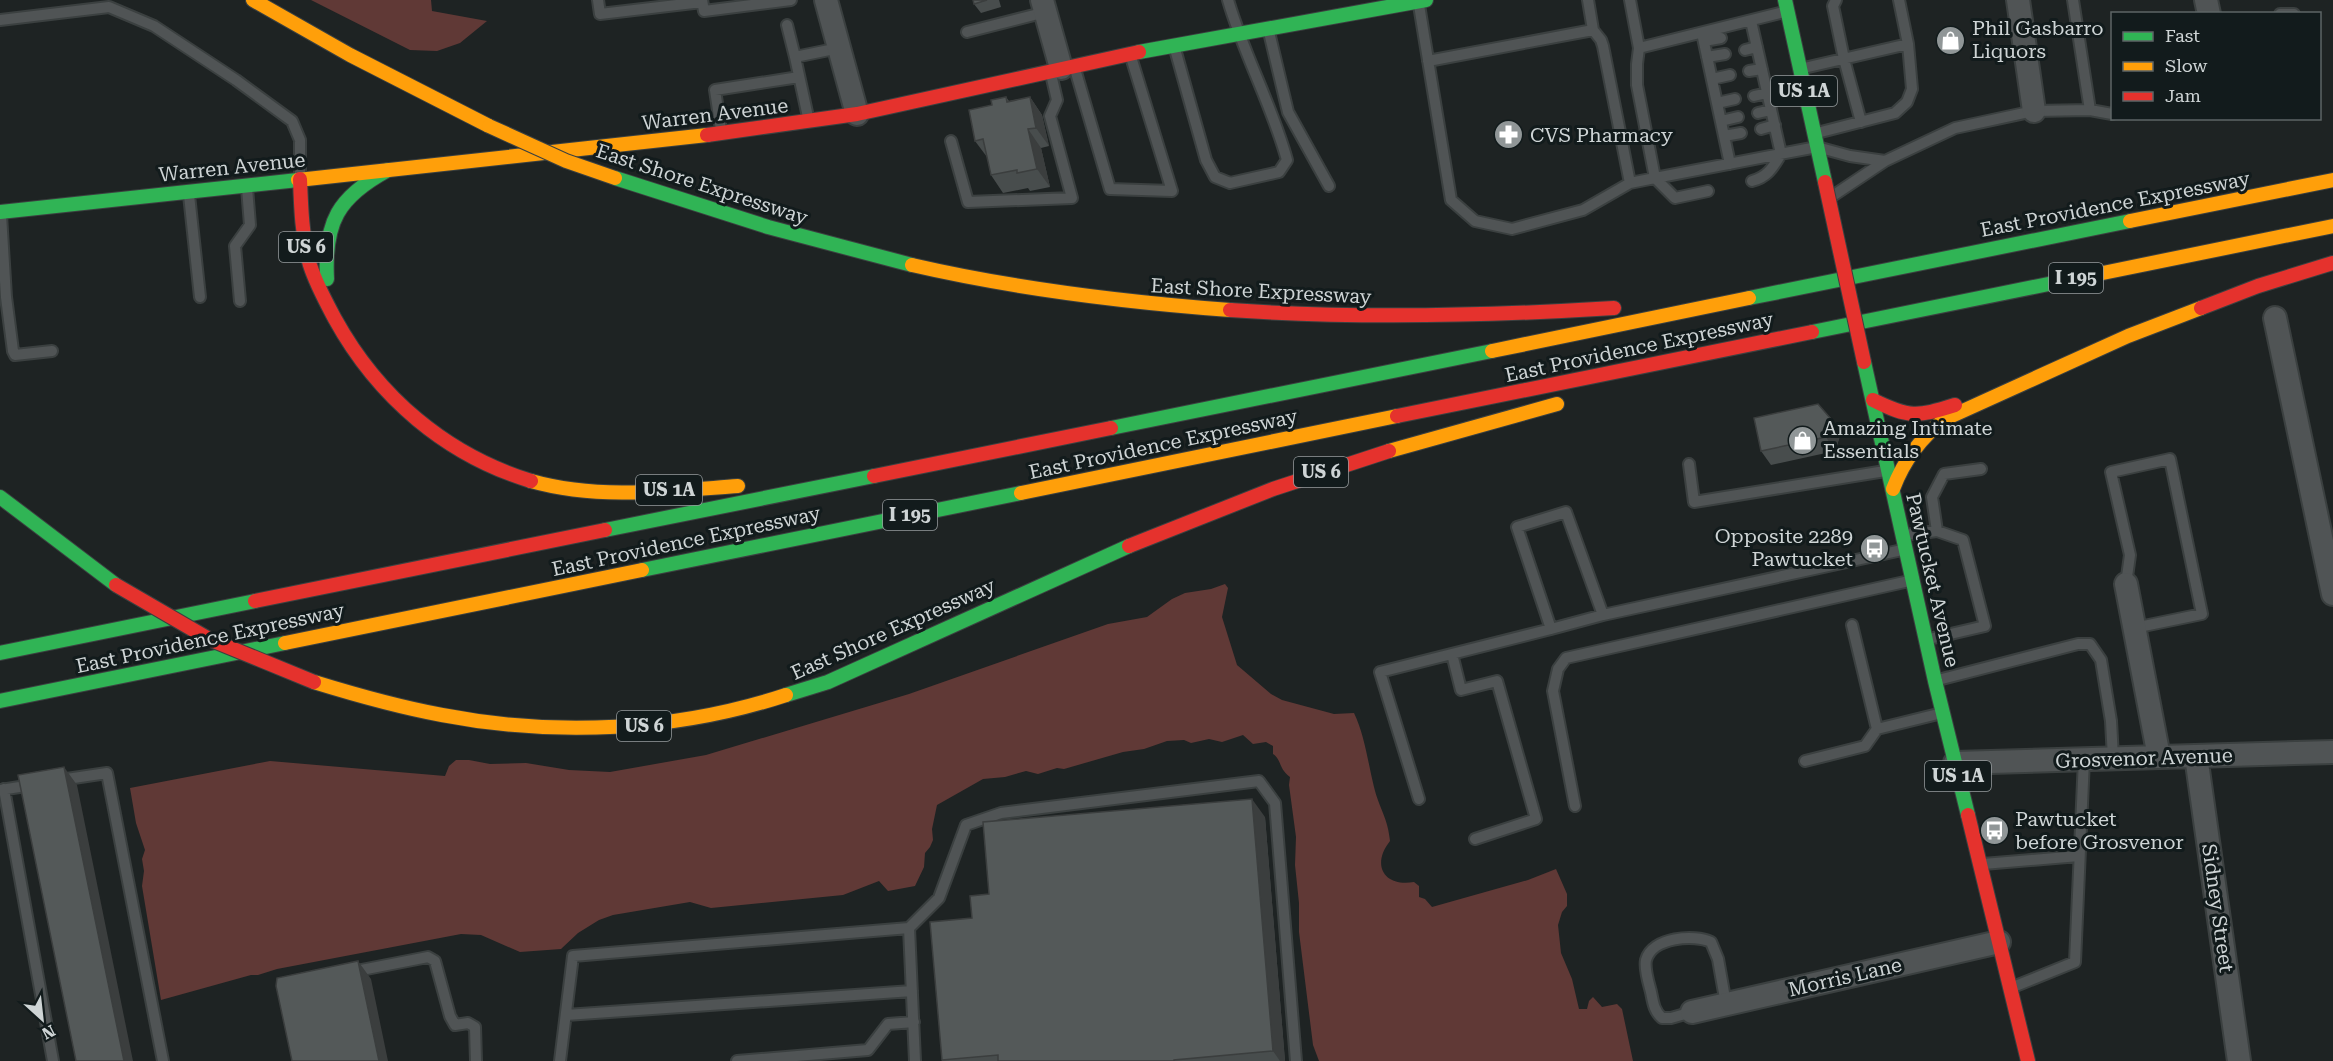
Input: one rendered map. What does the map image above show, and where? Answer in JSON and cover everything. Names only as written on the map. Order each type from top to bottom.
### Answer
[{"type":"main road","name":"East Shore Expressway","points":[[253,0],[350,55],[489,126],[566,160],[746,221],[855,251],[988,280],[1124,301],[1256,314],[1353,317],[1435,316],[1635,307],[1747,298]]},
{"type":"main road","name":"Warren Avenue","points":[[0,212],[722,134],[809,122],[857,114],[1130,54],[1422,1]]},
{"type":"main road","name":"Pawtucket Avenue","points":[[1786,6],[1912,581],[2028,1061]]},
{"type":"main road","name":"US 1A","points":[[388,170],[355,190],[341,203],[332,221],[326,252],[331,311],[364,367],[397,403],[435,434],[505,474],[555,487],[623,492],[746,485]]},
{"type":"main road","points":[[2185,210],[2333,172]]},
{"type":"main road","name":"US 6","points":[[300,179],[301,208],[308,257],[317,284],[331,311]]},
{"type":"main road","name":"East Providence Expressway","points":[[0,653],[2333,180]]},
{"type":"main road","name":"East Providence Expressway","points":[[0,701],[2333,226]]},
{"type":"main road","points":[[1893,489],[1908,456],[1928,432],[1945,420],[2109,344],[2258,286],[2333,263]]},
{"type":"main road","points":[[1638,381],[1819,330]]},
{"type":"main road","points":[[1872,400],[1899,413],[1919,417],[2017,386]]},
{"type":"main road","name":"East Shore Expressway","points":[[0,497],[116,585],[209,639],[314,682],[401,708],[506,725],[609,728],[678,722],[731,712],[779,699],[828,682],[1128,546],[1273,489],[1364,458],[1570,400]]},
{"type":"main road","points":[[770,483],[875,476]]},
{"type":"main road","name":"US 6","points":[[10,523],[116,585]]},
{"type":"street","points":[[826,0],[857,114]]},
{"type":"street","points":[[2018,0],[2034,111]]},
{"type":"street","points":[[1044,6],[1062,68]]},
{"type":"street","points":[[2276,318],[2333,594]]},
{"type":"street","points":[[2126,584],[2159,757]]},
{"type":"street","name":"Grosvenor Avenue","points":[[1955,763],[2333,752]]},
{"type":"street","name":"Sidney Street","points":[[2196,756],[2239,1061]]},
{"type":"street","name":"Morris Lane","points":[[1692,1012],[1999,942]]},
{"type":"lane","points":[[598,0],[600,15],[702,1],[704,11],[791,0]]},
{"type":"lane","points":[[1174,46],[1206,160],[1215,177],[1230,183],[1279,172],[1287,160],[1270,107],[1238,35],[1228,0]]},
{"type":"lane","points":[[1587,0],[1593,30],[1601,39],[1603,46],[1630,183]]},
{"type":"lane","points":[[1630,0],[1639,48],[1637,85],[1655,178],[1675,198],[1708,191]]},
{"type":"lane","points":[[1836,0],[1833,6],[1861,122]]},
{"type":"lane","points":[[1422,1],[1428,61],[1451,200],[1475,220],[1512,229],[1583,210],[1630,183],[1781,154],[1861,122],[1895,113],[1907,102],[1912,89],[1908,44],[1899,0]]},
{"type":"lane","points":[[2073,0],[2090,110]]},
{"type":"lane","points":[[967,32],[1044,6]]},
{"type":"lane","points":[[1741,33],[1786,6]]},
{"type":"lane","points":[[0,20],[109,8],[154,26],[236,80],[295,126],[300,149],[300,179]]},
{"type":"lane","points":[[787,25],[809,122]]},
{"type":"lane","points":[[1639,48],[1752,26]]},
{"type":"lane","points":[[1752,26],[1781,154],[1770,172],[1752,181]]},
{"type":"lane","points":[[1268,29],[1288,112],[1329,186]]},
{"type":"lane","points":[[1428,61],[1593,30]]},
{"type":"lane","points":[[1703,37],[1720,38]]},
{"type":"lane","points":[[1703,37],[1730,164]]},
{"type":"lane","points":[[1799,69],[1908,44]]},
{"type":"lane","points":[[1745,50],[1756,47]]},
{"type":"lane","points":[[795,57],[839,48]]},
{"type":"lane","points":[[1062,68],[1110,189],[1172,190],[1130,54]]},
{"type":"lane","points":[[1707,57],[1725,54]]},
{"type":"lane","points":[[951,141],[968,202],[1072,198],[1050,116],[1057,100],[1062,68]]},
{"type":"lane","points":[[1749,70],[1761,69]]},
{"type":"lane","points":[[1712,79],[1730,75]]},
{"type":"lane","points":[[722,134],[715,90],[799,77]]},
{"type":"lane","points":[[1754,96],[1767,93]]},
{"type":"lane","points":[[1717,103],[1735,99]]},
{"type":"lane","points":[[1758,113],[1771,110]]},
{"type":"lane","points":[[1828,198],[1885,161],[1955,128],[2034,111],[2090,110],[2111,114]]},
{"type":"lane","points":[[1721,121],[1738,117]]},
{"type":"lane","points":[[1761,129],[1775,125]]},
{"type":"lane","points":[[1724,136],[1741,133]]},
{"type":"lane","points":[[1816,140],[1850,156],[1885,161]]},
{"type":"lane","points":[[240,301],[236,246],[250,225],[246,185]]},
{"type":"lane","points":[[189,191],[200,297]]},
{"type":"lane","points":[[0,212],[6,297],[13,351],[15,355],[52,351]]},
{"type":"lane","points":[[2126,584],[2130,555],[2111,472],[2170,459],[2202,614],[2134,628]]},
{"type":"lane","points":[[1689,464],[1694,502],[1888,471]]},
{"type":"lane","points":[[1937,531],[1932,497],[1944,474],[1980,469]]},
{"type":"lane","points":[[1551,629],[1517,527],[1566,512],[1603,615]]},
{"type":"lane","points":[[1419,799],[1380,672],[1904,542],[1937,531],[1963,540],[1985,626],[1926,640]]},
{"type":"lane","points":[[1575,806],[1553,691],[1558,669],[1566,658],[1912,581]]},
{"type":"lane","points":[[1852,625],[1877,729]]},
{"type":"lane","points":[[1935,681],[2078,644],[2090,644],[2101,660],[2111,721],[2113,758]]},
{"type":"lane","points":[[1452,654],[1461,690],[1497,681],[1536,819],[1475,839]]},
{"type":"lane","points":[[1805,761],[1865,746],[1877,729],[1943,713]]},
{"type":"lane","points":[[2010,988],[2074,962],[2084,759]]},
{"type":"lane","points":[[52,1061],[2,789],[107,773],[163,1061]]},
{"type":"lane","points":[[560,1061],[573,956],[909,928],[939,898],[966,825],[1001,813],[1259,781],[1275,803],[1296,1061]]},
{"type":"lane","points":[[1980,864],[2079,856]]},
{"type":"lane","points":[[909,928],[915,1061]]},
{"type":"lane","points":[[1692,1012],[1671,1018],[1662,1018],[1656,1012],[1648,983],[1646,960],[1654,947],[1666,941],[1701,937],[1711,942],[1718,959],[1726,1004]]},
{"type":"lane","points":[[338,975],[428,957],[435,961],[450,1016],[455,1025],[468,1023],[475,1027],[476,1061]]},
{"type":"lane","points":[[566,1016],[912,991]]},
{"type":"lane","points":[[737,1061],[867,1056],[888,1024],[914,1022]]},
{"type":"shaded area","points":[[311,0],[431,0],[432,11],[487,21],[460,43],[437,51],[410,50]]},
{"type":"shaded area","points":[[1225,584],[1228,588],[1222,617],[1237,665],[1271,694],[1282,700],[1334,714],[1354,713],[1389,833],[1390,841],[1384,850],[1381,866],[1388,878],[1404,883],[1414,882],[1419,886],[1419,897],[1425,899],[1432,907],[1528,880],[1556,869],[1567,894],[1567,906],[1562,912],[1558,925],[1561,953],[1572,979],[1579,1009],[1587,1009],[1593,997],[1602,1007],[1617,1004],[1622,1009],[1633,1061],[1319,1061],[1313,1045],[1299,932],[1295,865],[1296,837],[1290,777],[1273,754],[1273,746],[1266,742],[1253,744],[1243,735],[1222,742],[1209,739],[1191,743],[1184,740],[1167,741],[1064,769],[1057,768],[1038,774],[1026,771],[1005,777],[983,779],[937,805],[932,829],[933,840],[925,853],[924,867],[915,886],[888,891],[879,881],[843,895],[711,908],[690,902],[613,915],[599,920],[578,933],[561,949],[520,952],[481,935],[461,934],[277,969],[161,1000],[142,886],[144,871],[142,859],[145,850],[136,823],[130,788],[270,761],[445,776],[449,766],[456,760],[490,764],[526,763],[569,770],[610,772],[706,755],[909,694],[1108,624],[1147,617],[1172,599],[1185,593],[1211,589]]},
{"type":"building","points":[[973,0],[987,0],[974,4]]},
{"type":"building","points":[[1006,97],[1007,102],[1030,97],[1036,128],[1028,129],[1037,169],[991,175],[983,139],[975,141],[969,110],[992,105],[991,100]]},
{"type":"building","points":[[1818,404],[1831,419],[1826,437],[1761,451],[1754,418]]},
{"type":"building","points":[[64,767],[124,1061],[76,1061],[18,775]]},
{"type":"building","points":[[1252,799],[1273,1051],[1174,1061],[998,1061],[998,1055],[942,1060],[930,922],[972,918],[970,896],[989,894],[983,822]]},
{"type":"building","points":[[358,961],[379,1061],[292,1061],[276,986],[277,978]]},
{"type":"traffic: fast","points":[[1139,52],[1426,0]]},
{"type":"traffic: fast","points":[[1785,0],[1825,182]]},
{"type":"traffic: fast","points":[[327,279],[328,242],[338,213],[357,190],[388,170]]},
{"type":"traffic: fast","points":[[615,178],[768,227],[912,265]]},
{"type":"traffic: fast","points":[[0,212],[298,180]]},
{"type":"traffic: fast","points":[[1749,298],[2130,221]]},
{"type":"traffic: fast","points":[[1812,332],[2093,275]]},
{"type":"traffic: fast","points":[[1111,428],[1492,351]]},
{"type":"traffic: fast","points":[[1864,362],[1935,681],[1968,815]]},
{"type":"traffic: fast","points":[[605,530],[874,476]]},
{"type":"traffic: fast","points":[[642,570],[1021,493]]},
{"type":"traffic: fast","points":[[0,497],[116,585]]},
{"type":"traffic: fast","points":[[786,695],[828,682],[1129,546]]},
{"type":"traffic: fast","points":[[0,653],[255,601]]},
{"type":"traffic: fast","points":[[0,701],[285,643]]},
{"type":"traffic: slow","points":[[253,0],[350,55],[489,126]]},
{"type":"traffic: slow","points":[[489,126],[566,161],[615,178]]},
{"type":"traffic: slow","points":[[298,180],[707,135]]},
{"type":"traffic: slow","points":[[2130,221],[2333,180]]},
{"type":"traffic: slow","points":[[2093,275],[2333,226]]},
{"type":"traffic: slow","points":[[912,265],[1070,294],[1230,310]]},
{"type":"traffic: slow","points":[[1492,351],[1749,298]]},
{"type":"traffic: slow","points":[[1893,489],[1902,468],[1914,450],[1945,419],[2128,336],[2201,308]]},
{"type":"traffic: slow","points":[[1389,451],[1557,404]]},
{"type":"traffic: slow","points":[[1021,493],[1397,416]]},
{"type":"traffic: slow","points":[[531,481],[556,487],[634,493],[738,486]]},
{"type":"traffic: slow","points":[[285,643],[642,570]]},
{"type":"traffic: slow","points":[[314,682],[442,715],[485,722],[572,728],[659,723],[745,707],[786,695]]},
{"type":"traffic: jam","points":[[707,135],[857,114],[1139,52]]},
{"type":"traffic: jam","points":[[300,179],[301,212],[312,272],[335,319],[372,374],[394,398],[443,439],[500,470],[531,481]]},
{"type":"traffic: jam","points":[[1825,182],[1864,362]]},
{"type":"traffic: jam","points":[[2201,308],[2258,286],[2333,263]]},
{"type":"traffic: jam","points":[[1230,310],[1326,315],[1422,315],[1614,308]]},
{"type":"traffic: jam","points":[[1397,416],[1812,332]]},
{"type":"traffic: jam","points":[[1873,400],[1896,410],[1913,414],[1931,412],[1955,405]]},
{"type":"traffic: jam","points":[[874,476],[1111,428]]},
{"type":"traffic: jam","points":[[1129,546],[1273,489],[1389,451]]},
{"type":"traffic: jam","points":[[255,601],[605,530]]},
{"type":"traffic: jam","points":[[116,585],[209,639],[314,682]]},
{"type":"traffic: jam","points":[[1968,815],[2028,1061]]},
{"type":"place","name":"Phil Gasbarro Liquors","points":[[1951,40]]},
{"type":"place","name":"CVS Pharmacy","points":[[1509,135]]},
{"type":"place","name":"Amazing Intimate Essentials","points":[[1802,440]]},
{"type":"place","name":"Opposite 2289 Pawtucket","points":[[1874,548]]},
{"type":"place","name":"Pawtucket before Grosvenor","points":[[1994,830]]}]
